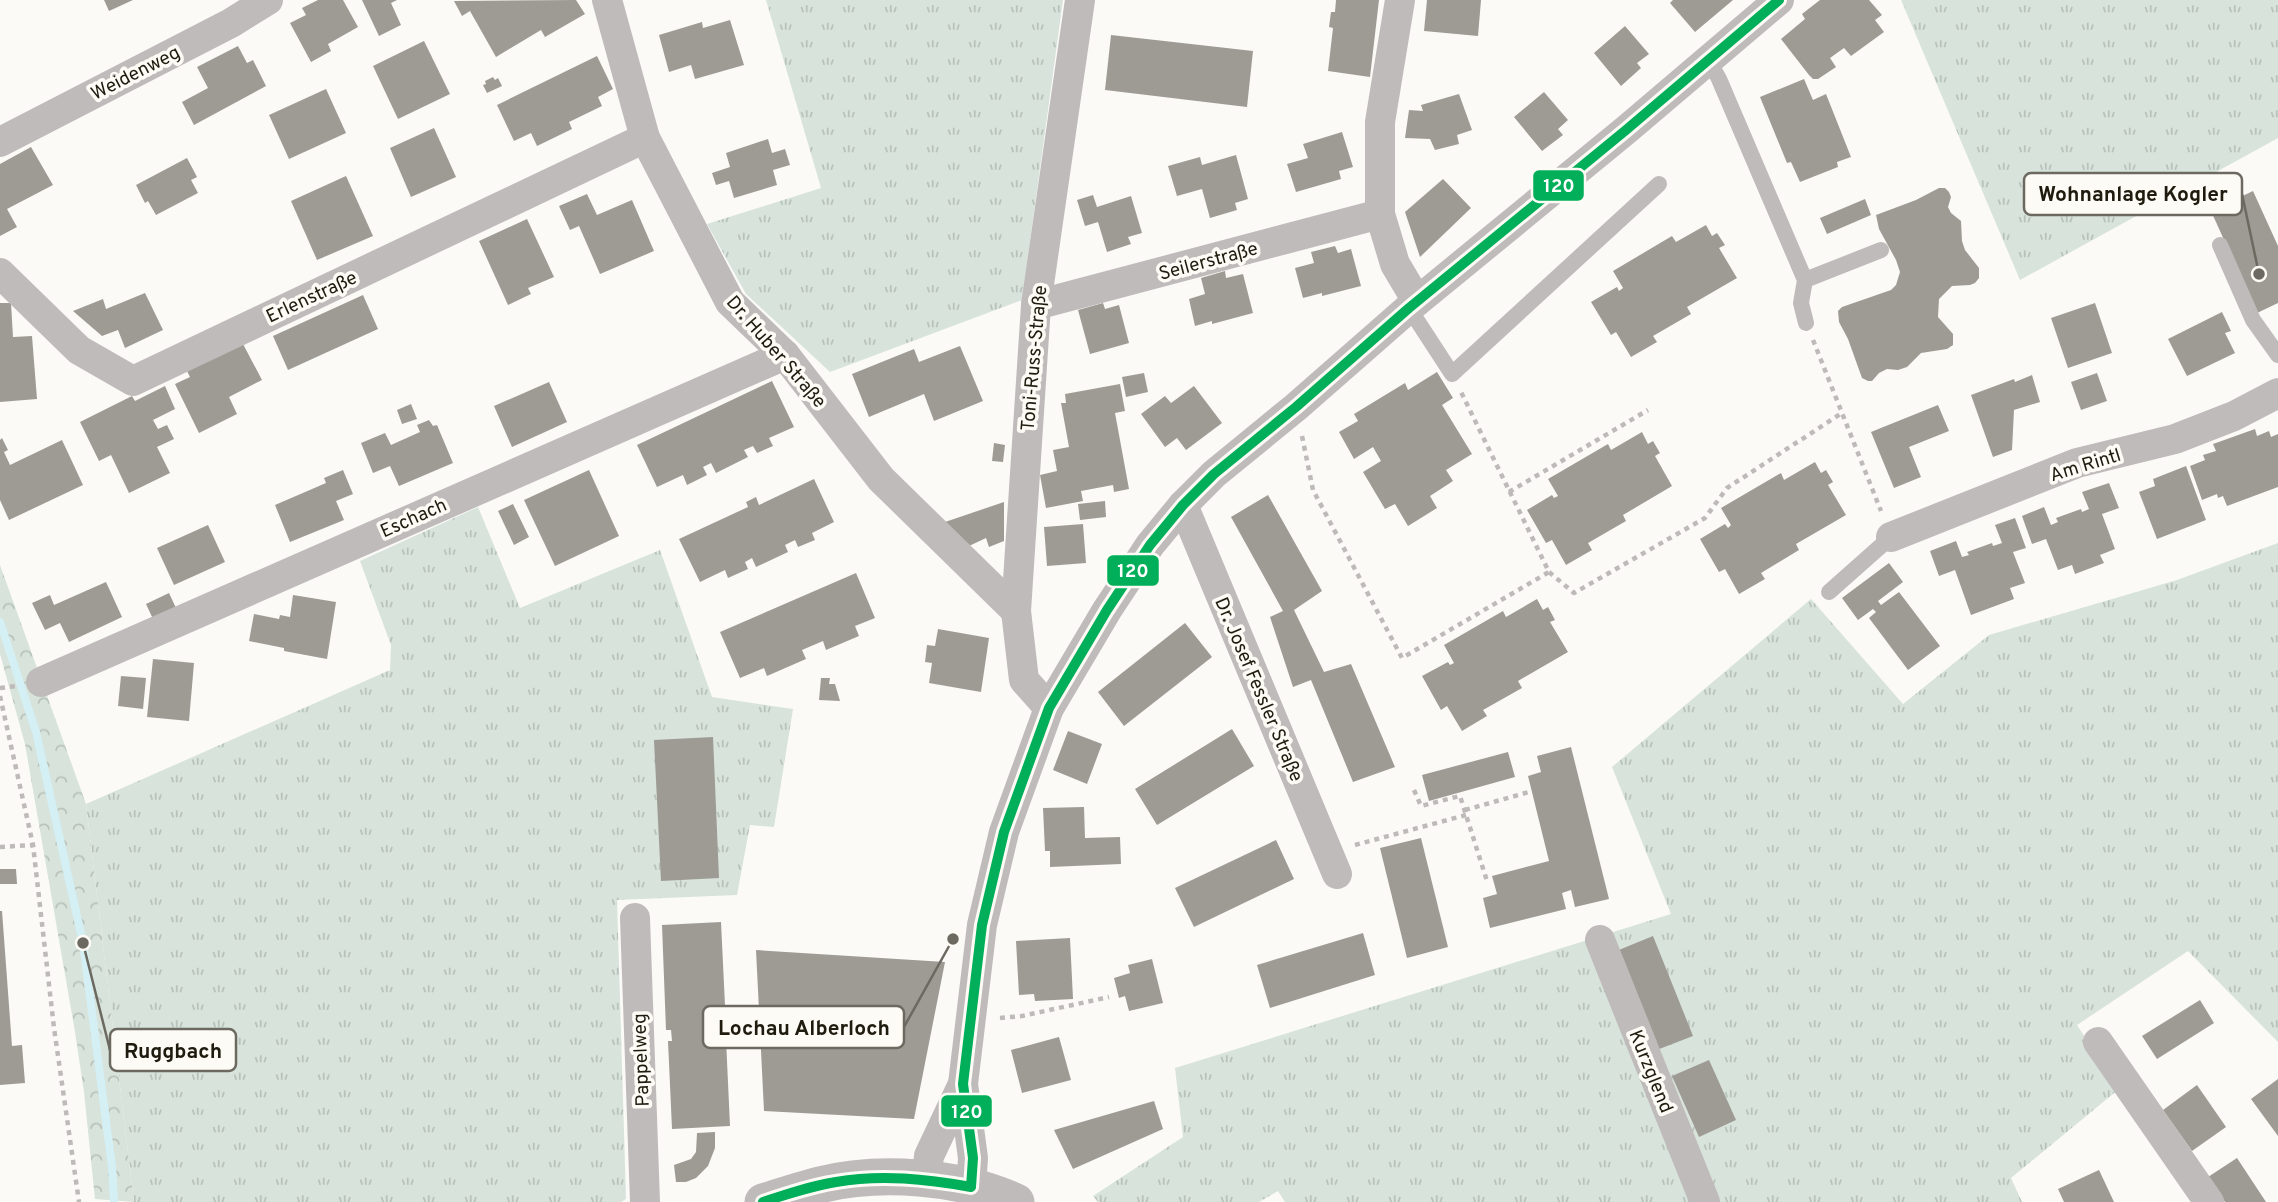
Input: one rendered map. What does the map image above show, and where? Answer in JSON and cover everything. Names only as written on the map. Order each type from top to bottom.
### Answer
[{"type":"street","name":"Weidenweg","points":[[0,142],[231,23],[268,0]]},
{"type":"street","name":"Dr. Huber Straße","points":[[607,0],[645,138],[730,302],[785,355],[881,479],[1016,611]]},
{"type":"street","name":"Toni-Russ-Straße","points":[[1049,708],[1024,680],[1016,611],[1036,305],[1080,0]]},
{"type":"street","points":[[1400,0],[1380,122],[1380,214],[1395,264],[1413,304]]},
{"type":"street","points":[[971,1187],[973,1157],[963,1084],[982,925],[1004,832],[1049,708],[1122,586],[1150,545],[1183,505],[1214,474],[1296,407],[1413,304],[1626,130],[1779,0]]},
{"type":"street","name":"Erlenstraße","points":[[0,273],[79,350],[133,382],[645,138]]},
{"type":"street","name":"Seilerstraße","points":[[1036,305],[1380,214]]},
{"type":"street","name":"Eschach","points":[[41,682],[785,355]]},
{"type":"street","name":"Am Rintl","points":[[1891,537],[2077,463],[2175,439],[2234,416],[2278,393]]},
{"type":"street","name":"Dr. Josef Fessler Straße","points":[[1183,505],[1332,863]]},
{"type":"street","name":"Pappelweg","points":[[635,918],[645,1202]]},
{"type":"street","name":"Kurzglend","points":[[1600,940],[1705,1202]]},
{"type":"street","points":[[2098,1042],[2209,1202]]},
{"type":"street","points":[[926,1180],[929,1156],[963,1084]]},
{"type":"street","points":[[763,1202],[822,1184],[906,1178],[971,1187],[1016,1202]]},
{"type":"lane","points":[[1708,59],[1805,280],[1801,303],[1806,323]]},
{"type":"lane","points":[[1413,304],[1452,374],[1659,184]]},
{"type":"lane","points":[[2220,245],[2253,320],[2278,355]]},
{"type":"lane","points":[[1805,280],[1881,250]]},
{"type":"lane","points":[[1829,592],[1891,537]]},
{"type":"path","points":[[1806,323],[1891,537]]},
{"type":"path","points":[[1452,374],[1549,572],[1574,593],[1706,518],[1727,488],[1842,413]]},
{"type":"path","points":[[1296,407],[1313,490],[1402,659],[1549,572]]},
{"type":"path","points":[[1509,492],[1648,410]]},
{"type":"path","points":[[0,696],[33,845],[54,1028],[79,1202]]},
{"type":"path","points":[[1414,790],[1421,806],[1460,796],[1487,881]]},
{"type":"path","points":[[1332,863],[1465,812],[1529,792]]},
{"type":"path","points":[[0,847],[33,845]]},
{"type":"path","points":[[972,1020],[1022,1016],[1109,997]]},
{"type":"green space","points":[[766,0],[1063,0],[1022,300],[830,372],[746,294],[707,224],[821,188]]},
{"type":"green space","points":[[1901,0],[2278,0],[2278,138],[2020,280]]},
{"type":"green space","points":[[478,507],[520,608],[660,550],[712,697],[793,709],[774,827],[750,825],[737,895],[617,900],[626,1199],[621,1202],[134,1202],[86,804],[390,670],[391,645],[360,561]]},
{"type":"green space","points":[[2278,543],[2278,1042],[2188,951],[2077,1025],[2119,1089],[2011,1178],[2022,1202],[1285,1202],[1278,1191],[1259,1202],[1098,1202],[1093,1196],[1183,1137],[1175,1068],[1671,914],[1612,767],[1811,599],[1903,704],[1989,635],[2177,580]]},
{"type":"green space","points":[[0,565],[86,804],[134,1202],[95,1199],[75,1032],[25,744],[0,654]]},
{"type":"building","points":[[104,0],[133,0],[109,11]]},
{"type":"building","points":[[318,0],[343,0],[358,27],[328,44],[331,51],[311,62],[290,23],[306,15],[302,8]]},
{"type":"building","points":[[362,0],[397,0],[391,3],[401,25],[379,36]]},
{"type":"building","points":[[576,0],[585,14],[545,37],[541,30],[496,57],[470,11],[462,16],[454,1]]},
{"type":"building","points":[[1336,0],[1379,0],[1370,77],[1328,71],[1333,28],[1329,27]]},
{"type":"building","points":[[1427,0],[1481,0],[1478,36],[1424,31]]},
{"type":"building","points":[[1673,0],[1733,0],[1695,32],[1670,3]]},
{"type":"building","points":[[1820,0],[1869,0],[1882,15],[1875,20],[1884,32],[1851,56],[1844,48],[1830,58],[1836,67],[1818,79],[1813,79],[1781,39],[1805,19],[1802,14]]},
{"type":"building","points":[[730,20],[744,65],[695,79],[691,65],[669,72],[659,35],[702,22],[703,28]]},
{"type":"building","points":[[1625,26],[1649,54],[1637,63],[1641,68],[1621,86],[1594,53]]},
{"type":"building","points":[[1111,35],[1253,51],[1247,107],[1105,90]]},
{"type":"building","points":[[424,41],[450,94],[398,119],[373,66]]},
{"type":"building","points":[[238,46],[247,63],[253,60],[266,86],[194,125],[182,102],[208,88],[197,67]]},
{"type":"building","points":[[597,56],[613,89],[598,97],[602,106],[569,122],[572,129],[537,146],[531,133],[514,141],[497,105]]},
{"type":"building","points":[[493,77],[495,80],[498,78],[502,86],[487,93],[483,85]]},
{"type":"building","points":[[1804,79],[1813,100],[1826,94],[1851,157],[1837,162],[1838,167],[1800,182],[1791,162],[1787,163],[1760,97]]},
{"type":"building","points":[[326,89],[346,133],[289,159],[269,115]]},
{"type":"building","points":[[1544,92],[1568,120],[1558,129],[1563,135],[1542,151],[1514,117]]},
{"type":"building","points":[[1459,94],[1472,130],[1457,135],[1459,144],[1435,150],[1430,139],[1405,138],[1409,110],[1423,111],[1421,105]]},
{"type":"building","points":[[434,128],[456,177],[411,197],[390,148]]},
{"type":"building","points":[[1342,132],[1353,167],[1339,171],[1341,179],[1296,192],[1287,164],[1308,158],[1303,144]]},
{"type":"building","points":[[768,139],[772,153],[785,149],[790,165],[773,170],[777,185],[734,198],[729,181],[716,185],[712,173],[730,167],[726,153]]},
{"type":"building","points":[[31,147],[53,185],[7,209],[17,227],[0,236],[0,164]]},
{"type":"building","points":[[1236,155],[1248,199],[1235,203],[1237,210],[1210,218],[1202,189],[1177,196],[1168,166],[1200,157],[1202,165]]},
{"type":"building","points":[[187,158],[197,177],[191,180],[198,193],[156,215],[148,201],[145,203],[136,185]]},
{"type":"building","points":[[346,176],[373,236],[317,260],[291,201]]},
{"type":"building","points":[[1443,179],[1471,208],[1420,257],[1405,212]]},
{"type":"building","points":[[1939,188],[1945,188],[1949,192],[1951,197],[1948,207],[1961,221],[1962,241],[1965,250],[1979,268],[1979,278],[1970,285],[1952,286],[1939,299],[1938,317],[1953,334],[1953,345],[1947,349],[1921,353],[1907,367],[1887,369],[1872,381],[1868,381],[1862,378],[1839,322],[1838,311],[1842,307],[1891,290],[1896,285],[1900,272],[1879,229],[1876,215]]},
{"type":"building","points":[[2253,191],[2278,246],[2278,303],[2257,313],[2211,211]]},
{"type":"building","points":[[587,194],[597,215],[632,200],[654,251],[600,274],[579,226],[570,230],[559,206]]},
{"type":"building","points":[[1093,195],[1097,207],[1131,196],[1142,233],[1128,237],[1131,244],[1107,252],[1098,222],[1085,226],[1077,200]]},
{"type":"building","points":[[1865,199],[1871,215],[1827,234],[1820,218]]},
{"type":"building","points":[[527,219],[554,277],[528,288],[531,294],[508,305],[479,241]]},
{"type":"building","points":[[1706,225],[1712,236],[1717,233],[1725,245],[1719,248],[1737,278],[1687,307],[1691,314],[1653,336],[1657,342],[1631,357],[1616,332],[1611,335],[1591,302],[1617,287],[1619,291],[1623,288],[1613,271],[1672,236],[1676,242]]},
{"type":"building","points":[[1335,246],[1338,253],[1351,249],[1361,286],[1303,298],[1295,268],[1314,263],[1311,252]]},
{"type":"building","points":[[1225,271],[1226,278],[1243,274],[1253,313],[1195,326],[1189,299],[1205,294],[1201,278]]},
{"type":"building","points":[[145,293],[163,330],[125,348],[118,330],[102,336],[73,311],[103,299],[106,309]]},
{"type":"building","points":[[363,295],[378,329],[288,370],[273,336]]},
{"type":"building","points":[[0,303],[11,303],[13,337],[32,336],[37,399],[0,402]]},
{"type":"building","points":[[1103,303],[1105,309],[1119,305],[1129,343],[1090,354],[1078,310]]},
{"type":"building","points":[[2095,303],[2112,353],[2068,368],[2051,318]]},
{"type":"building","points":[[2222,312],[2231,331],[2225,333],[2235,353],[2187,376],[2168,339]]},
{"type":"building","points":[[243,344],[262,380],[229,397],[237,414],[199,433],[175,384],[190,377],[187,371]]},
{"type":"building","points":[[960,346],[983,401],[934,421],[924,394],[869,417],[852,374],[914,349],[919,362]]},
{"type":"building","points":[[1437,372],[1453,398],[1442,405],[1472,454],[1446,470],[1453,481],[1430,496],[1437,508],[1408,526],[1395,504],[1385,509],[1363,472],[1381,461],[1373,447],[1354,459],[1339,432],[1358,421],[1354,414],[1405,383],[1408,390]]},
{"type":"building","points":[[1144,373],[1148,392],[1126,397],[1122,377]]},
{"type":"building","points":[[2097,373],[2107,401],[2081,410],[2071,382]]},
{"type":"building","points":[[2032,375],[2040,402],[2014,410],[2012,450],[1993,457],[1971,395]]},
{"type":"building","points":[[772,381],[794,427],[769,438],[773,446],[757,453],[753,446],[744,450],[748,457],[716,473],[711,463],[703,467],[707,475],[687,485],[683,475],[657,487],[637,445]]},
{"type":"building","points":[[549,382],[567,422],[512,447],[494,406]]},
{"type":"building","points":[[1120,384],[1125,411],[1115,413],[1129,489],[1114,492],[1113,485],[1081,491],[1083,501],[1046,508],[1040,475],[1057,471],[1053,450],[1069,447],[1061,403],[1066,403],[1065,394]]},
{"type":"building","points":[[165,386],[175,409],[153,420],[158,429],[167,425],[174,439],[157,447],[170,473],[129,493],[111,455],[99,461],[80,422],[132,396],[135,401]]},
{"type":"building","points":[[1194,386],[1222,423],[1186,450],[1177,438],[1165,447],[1141,414],[1165,396],[1171,403]]},
{"type":"building","points":[[411,404],[417,419],[402,424],[397,410]]},
{"type":"building","points":[[1938,405],[1949,431],[1909,447],[1921,477],[1894,488],[1871,432]]},
{"type":"building","points":[[429,420],[433,426],[437,425],[453,463],[399,486],[390,466],[373,473],[361,443],[385,433],[391,445],[420,432],[417,425]]},
{"type":"building","points":[[2255,429],[2257,436],[2269,431],[2271,437],[2278,434],[2278,487],[2227,506],[2223,496],[2218,498],[2217,494],[2202,500],[2190,466],[2205,460],[2203,455],[2216,451],[2213,444]]},
{"type":"building","points":[[1642,432],[1648,444],[1653,441],[1660,453],[1655,456],[1672,486],[1623,515],[1626,521],[1588,543],[1592,550],[1566,565],[1552,540],[1546,543],[1527,510],[1552,495],[1554,498],[1558,496],[1548,479],[1608,444],[1611,450]]},
{"type":"building","points":[[2,438],[8,450],[4,452],[10,465],[62,440],[83,485],[9,520],[0,500]]},
{"type":"building","points":[[994,443],[1005,445],[1003,462],[992,461]]},
{"type":"building","points":[[1815,462],[1821,473],[1826,470],[1833,482],[1828,485],[1846,515],[1796,544],[1799,550],[1761,573],[1765,579],[1739,594],[1725,569],[1719,572],[1700,539],[1725,524],[1728,528],[1731,525],[1721,508],[1781,473],[1784,480]]},
{"type":"building","points":[[2186,466],[2206,520],[2157,539],[2139,492],[2155,486],[2153,479]]},
{"type":"building","points":[[343,470],[353,494],[336,501],[344,520],[290,542],[275,505],[326,483],[324,478]]},
{"type":"building","points":[[589,470],[619,536],[555,566],[524,500]]},
{"type":"building","points":[[814,479],[834,522],[812,533],[815,540],[798,547],[795,540],[785,545],[788,552],[756,567],[752,558],[745,562],[748,569],[728,578],[725,570],[700,582],[679,539],[748,507],[746,502],[756,497],[759,505]]},
{"type":"building","points":[[2109,483],[2119,508],[2102,514],[2115,549],[2100,555],[2104,563],[2075,574],[2072,565],[2058,570],[2046,539],[2032,544],[2022,516],[2044,507],[2051,525],[2058,522],[2056,518],[2081,509],[2082,512],[2089,509],[2082,492]]},
{"type":"building","points":[[1268,495],[1322,591],[1294,610],[1324,672],[1351,664],[1395,767],[1353,782],[1311,680],[1293,687],[1270,617],[1283,611],[1231,517]]},
{"type":"building","points":[[1105,501],[1106,517],[1080,520],[1078,504]]},
{"type":"building","points":[[1004,502],[1004,541],[989,547],[986,538],[969,546],[945,522]]},
{"type":"building","points":[[513,504],[529,537],[514,545],[498,511]]},
{"type":"building","points":[[2015,518],[2026,548],[2013,552],[2025,583],[2010,588],[2014,599],[1971,615],[1955,570],[1939,576],[1930,551],[1956,541],[1962,557],[1969,555],[1967,552],[1992,543],[1993,546],[2002,543],[1995,525]]},
{"type":"building","points":[[1083,524],[1086,563],[1047,566],[1044,527]]},
{"type":"building","points":[[208,525],[225,562],[174,585],[157,548]]},
{"type":"building","points":[[1889,563],[1903,582],[1878,601],[1881,605],[1899,592],[1940,646],[1908,670],[1869,618],[1876,612],[1873,609],[1858,620],[1842,598]]},
{"type":"building","points":[[856,573],[875,618],[855,626],[859,636],[826,650],[823,641],[802,650],[806,659],[767,676],[764,668],[740,678],[720,632]]},
{"type":"building","points":[[106,582],[122,617],[69,642],[60,623],[45,630],[32,603],[50,595],[54,605]]},
{"type":"building","points":[[169,593],[176,608],[153,619],[146,604]]},
{"type":"building","points":[[293,595],[336,602],[327,659],[249,641],[254,614],[279,619],[280,615],[290,617]]},
{"type":"building","points":[[1537,599],[1543,610],[1548,607],[1555,620],[1550,622],[1568,652],[1518,681],[1522,688],[1483,710],[1487,716],[1462,731],[1447,706],[1441,710],[1422,676],[1448,662],[1450,665],[1454,663],[1444,645],[1503,611],[1506,617]]},
{"type":"building","points":[[1185,623],[1212,657],[1124,726],[1098,692]]},
{"type":"building","points":[[938,629],[989,638],[981,692],[929,683],[932,663],[925,662],[927,645],[935,646]]},
{"type":"building","points":[[153,659],[194,663],[189,721],[147,717]]},
{"type":"building","points":[[121,676],[146,678],[143,709],[118,706]]},
{"type":"building","points":[[821,678],[830,678],[829,684],[835,684],[840,701],[819,700]]},
{"type":"building","points":[[1232,729],[1254,766],[1157,825],[1135,789]]},
{"type":"building","points":[[1068,731],[1102,744],[1087,784],[1053,770]]},
{"type":"building","points":[[713,737],[719,878],[661,881],[654,740]]},
{"type":"building","points":[[1571,747],[1609,899],[1575,907],[1571,890],[1562,893],[1566,909],[1490,928],[1483,898],[1497,894],[1492,876],[1549,861],[1528,776],[1541,772],[1537,756]]},
{"type":"building","points":[[1508,752],[1515,777],[1429,801],[1422,775]]},
{"type":"building","points":[[1084,807],[1085,838],[1120,837],[1121,864],[1050,867],[1050,851],[1045,851],[1043,808]]},
{"type":"building","points":[[1421,838],[1448,947],[1407,958],[1380,848]]},
{"type":"building","points":[[1276,840],[1294,879],[1194,927],[1175,888]]},
{"type":"building","points":[[0,869],[16,869],[17,884],[0,884]]},
{"type":"building","points":[[0,911],[12,1046],[22,1045],[25,1083],[0,1085]]},
{"type":"building","points":[[721,922],[726,1026],[711,1027],[712,1039],[726,1039],[730,1126],[672,1129],[668,1041],[672,1041],[671,1030],[666,1030],[662,925]]},
{"type":"building","points":[[1363,933],[1375,975],[1270,1008],[1257,965]]},
{"type":"building","points":[[1653,936],[1693,1036],[1654,1051],[1614,952]]},
{"type":"building","points":[[1070,938],[1073,999],[1035,1001],[1034,994],[1019,995],[1016,941]]},
{"type":"building","points":[[756,950],[945,962],[914,1119],[764,1111]]},
{"type":"building","points":[[1152,959],[1163,1003],[1129,1011],[1125,996],[1119,998],[1114,978],[1130,973],[1128,965]]},
{"type":"building","points":[[2200,1000],[2214,1023],[2157,1059],[2142,1036]]},
{"type":"building","points":[[1059,1037],[1071,1080],[1022,1093],[1011,1050]]},
{"type":"building","points":[[1709,1060],[1736,1120],[1699,1137],[1672,1076]]},
{"type":"building","points":[[2278,1079],[2278,1136],[2251,1099]]},
{"type":"building","points":[[2197,1085],[2226,1127],[2192,1151],[2163,1110]]},
{"type":"building","points":[[1154,1101],[1163,1129],[1073,1169],[1054,1130]]},
{"type":"building","points":[[715,1132],[715,1148],[708,1166],[696,1178],[676,1182],[674,1165],[691,1159],[696,1152],[697,1133]]},
{"type":"building","points":[[2237,1158],[2266,1202],[2225,1202],[2208,1177]]},
{"type":"building","points":[[2099,1170],[2114,1202],[2064,1202],[2058,1189]]},
{"type":"waterway","points":[[0,622],[36,732],[83,943],[112,1167],[114,1202]]},
{"type":"transit line","name":"120","points":[[763,1202],[817,1186],[870,1178],[921,1180],[971,1187],[973,1158],[963,1084],[982,925],[1004,832],[1049,708],[1107,610],[1150,545],[1183,505],[1214,474],[1779,0]]},
{"type":"place","name":"Wohnanlage Kogler","points":[[2259,274]]},
{"type":"place","name":"Lochau Alberloch","points":[[953,939]]},
{"type":"place","name":"Ruggbach","points":[[83,943]]}]
